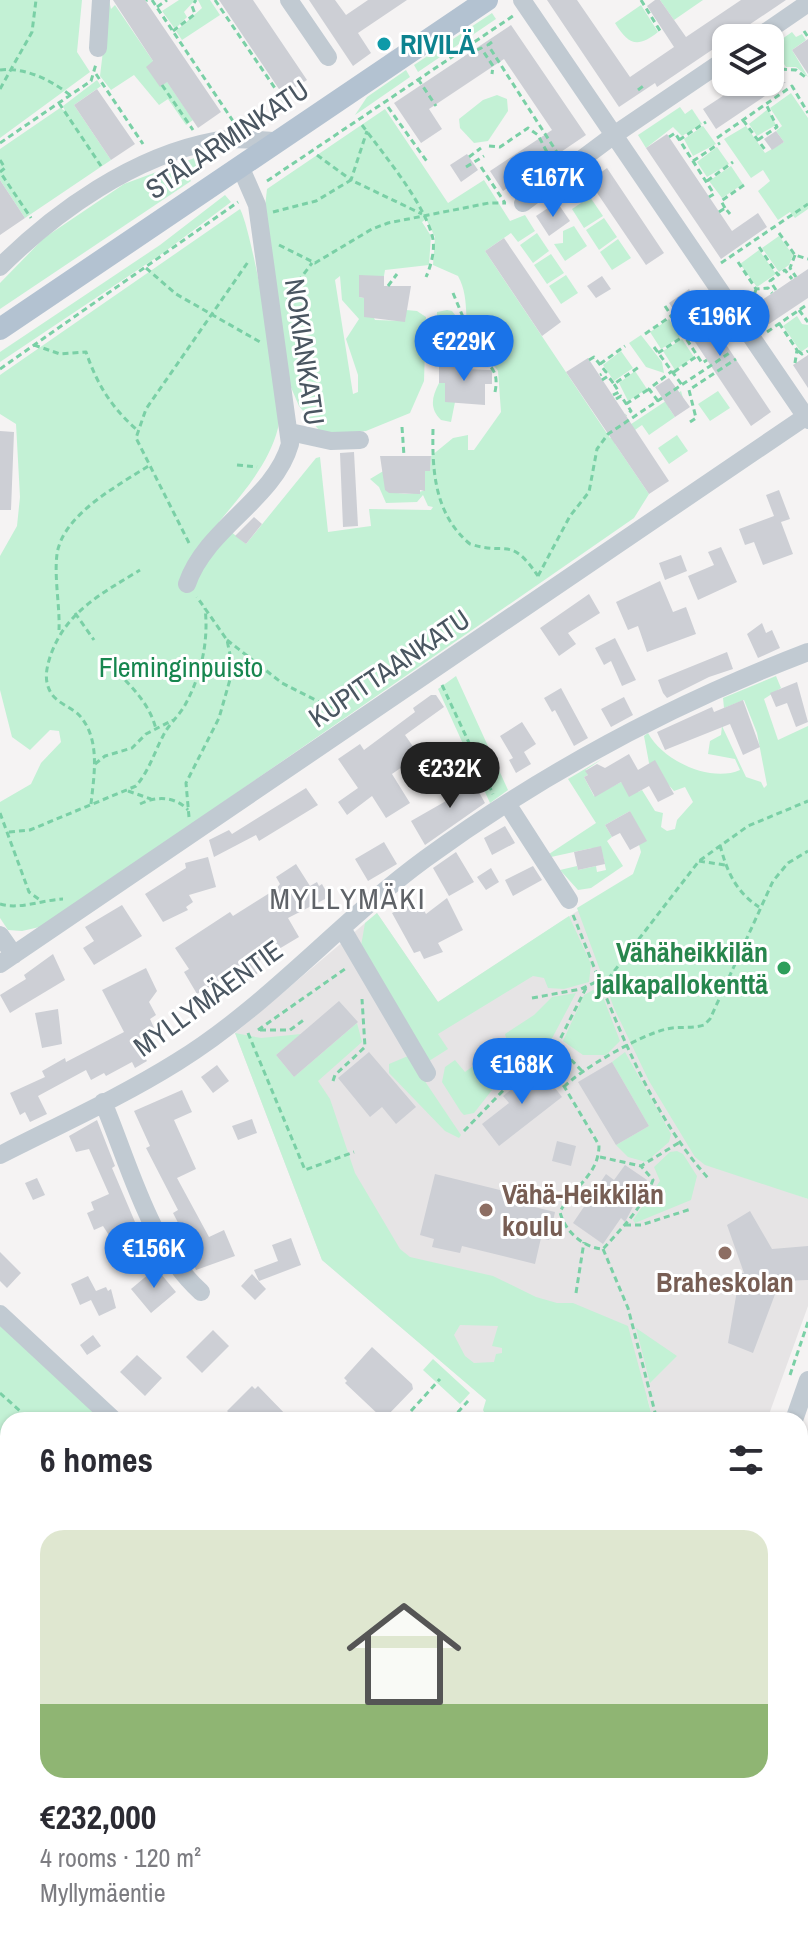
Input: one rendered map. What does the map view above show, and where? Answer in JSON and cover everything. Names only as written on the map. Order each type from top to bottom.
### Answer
[{"type":"main road","name":"STÅLARMINKATU","points":[[0,329],[487,0]]},
{"type":"street","points":[[98,48],[101,0]]},
{"type":"street","points":[[289,0],[328,57]]},
{"type":"street","points":[[522,0],[807,417]]},
{"type":"street","points":[[777,24],[808,3]]},
{"type":"street","points":[[509,203],[712,68]]},
{"type":"street","points":[[0,267],[36,231],[121,175],[212,141],[275,141]]},
{"type":"street","name":"NOKIANKATU","points":[[194,562],[286,459],[290,432],[254,191],[240,166]]},
{"type":"street","points":[[680,267],[696,257]]},
{"type":"street","name":"KUPITTAANKATU","points":[[7,960],[807,417]]},
{"type":"street","points":[[290,432],[331,441],[360,440]]},
{"type":"street","points":[[187,584],[194,562]]},
{"type":"street","name":"MYLLYMÄENTIE","points":[[0,1155],[180,1061],[343,930],[425,859],[505,807],[634,728],[808,652]]},
{"type":"street","points":[[505,807],[569,900]]},
{"type":"street","points":[[343,930],[427,1073]]},
{"type":"street","points":[[0,935],[7,960]]},
{"type":"street","points":[[103,1102],[162,1244],[179,1271],[201,1292]]},
{"type":"street","points":[[0,1314],[105,1412]]},
{"type":"street","points":[[797,1412],[808,1380]]},
{"type":"path","points":[[0,89],[32,32],[36,0]]},
{"type":"path","points":[[148,0],[157,7],[190,62],[233,121]]},
{"type":"path","points":[[157,7],[167,0]]},
{"type":"path","points":[[171,31],[195,14],[192,6],[196,0]]},
{"type":"path","points":[[216,0],[285,103]]},
{"type":"path","points":[[641,0],[662,34]]},
{"type":"path","points":[[267,182],[511,17]]},
{"type":"path","points":[[804,31],[808,37]]},
{"type":"path","points":[[492,42],[488,45],[558,154]]},
{"type":"path","points":[[0,143],[91,81],[96,72],[98,48]]},
{"type":"path","points":[[477,50],[481,48],[493,66],[492,74]]},
{"type":"path","points":[[499,62],[504,59]]},
{"type":"path","points":[[0,70],[10,69],[51,81],[71,95]]},
{"type":"path","points":[[784,69],[796,70],[808,79]]},
{"type":"path","points":[[96,72],[147,151]]},
{"type":"path","points":[[512,82],[517,78]]},
{"type":"path","points":[[418,79],[436,106]]},
{"type":"path","points":[[638,90],[646,84]]},
{"type":"path","points":[[162,85],[188,123]]},
{"type":"path","points":[[693,161],[724,133],[792,86],[808,113]]},
{"type":"path","points":[[758,140],[769,134],[778,122],[764,97]]},
{"type":"path","points":[[107,104],[113,100]]},
{"type":"path","points":[[759,100],[766,104]]},
{"type":"path","points":[[59,103],[103,169]]},
{"type":"path","points":[[388,107],[428,163]]},
{"type":"path","points":[[740,113],[766,151]]},
{"type":"path","points":[[340,119],[347,128]]},
{"type":"path","points":[[679,140],[706,122]]},
{"type":"path","points":[[489,146],[500,147],[539,124]]},
{"type":"path","points":[[362,125],[423,215],[433,236],[431,265],[426,277]]},
{"type":"path","points":[[125,130],[130,126]]},
{"type":"path","points":[[720,127],[724,133]]},
{"type":"path","points":[[530,130],[538,135],[549,156]]},
{"type":"path","points":[[258,214],[316,201],[351,180],[367,131]]},
{"type":"path","points":[[669,137],[675,133],[706,181],[709,193]]},
{"type":"path","points":[[469,157],[481,148]]},
{"type":"path","points":[[681,154],[686,151]]},
{"type":"path","points":[[317,155],[351,180],[423,215]]},
{"type":"path","points":[[466,167],[484,156]]},
{"type":"path","points":[[0,160],[5,168],[0,172],[31,218]]},
{"type":"path","points":[[706,181],[733,162]]},
{"type":"path","points":[[271,309],[291,293],[312,263],[372,229],[423,215],[509,203],[481,167]]},
{"type":"path","points":[[694,174],[699,171]]},
{"type":"path","points":[[730,214],[721,201],[747,183]]},
{"type":"path","points":[[0,369],[241,201]]},
{"type":"path","points":[[721,263],[808,204]]},
{"type":"path","points":[[719,212],[725,208]]},
{"type":"path","points":[[779,233],[795,255],[808,259]]},
{"type":"path","points":[[194,562],[187,537],[136,438],[136,429],[146,409],[261,243],[270,239],[312,263]]},
{"type":"path","points":[[759,247],[778,275]]},
{"type":"path","points":[[756,289],[768,288],[774,292],[770,281],[785,270],[794,278],[790,268],[795,255]]},
{"type":"path","points":[[738,262],[756,289]]},
{"type":"path","points":[[146,268],[176,294],[211,316],[244,331],[278,356]]},
{"type":"path","points":[[388,286],[397,274]]},
{"type":"path","points":[[756,289],[753,299],[756,304]]},
{"type":"path","points":[[453,293],[468,329],[468,369]]},
{"type":"path","points":[[767,332],[808,304]]},
{"type":"path","points":[[667,307],[702,363],[707,360]]},
{"type":"path","points":[[799,310],[808,322]]},
{"type":"path","points":[[645,334],[671,316]]},
{"type":"path","points":[[779,323],[797,350],[802,354],[808,351]]},
{"type":"path","points":[[658,353],[684,336]]},
{"type":"path","points":[[34,345],[60,354],[86,352],[107,398],[136,429]]},
{"type":"path","points":[[600,364],[625,346]]},
{"type":"path","points":[[654,347],[682,385]]},
{"type":"path","points":[[795,363],[797,350]]},
{"type":"path","points":[[468,352],[493,367],[497,377],[495,392]]},
{"type":"path","points":[[538,576],[570,516],[589,492],[597,449],[608,434],[731,352]]},
{"type":"path","points":[[626,404],[697,356]]},
{"type":"path","points":[[589,360],[594,357],[606,372],[601,378],[608,376],[614,384],[619,392],[614,397],[621,396],[631,411],[626,415]]},
{"type":"path","points":[[690,422],[696,418],[689,390],[736,359]]},
{"type":"path","points":[[614,384],[639,367]]},
{"type":"path","points":[[649,389],[658,401]]},
{"type":"path","points":[[402,427],[404,456]]},
{"type":"path","points":[[433,429],[433,483],[451,523],[470,544],[502,546],[522,554],[543,584]]},
{"type":"path","points":[[59,634],[57,555],[62,537],[86,510],[150,465]]},
{"type":"path","points":[[91,804],[95,764],[93,740],[83,719],[52,696],[46,682],[47,668],[59,634],[75,613],[140,570]]},
{"type":"path","points":[[187,584],[227,640],[282,683],[347,716]]},
{"type":"path","points":[[9,832],[30,830],[127,791],[145,775],[164,732],[185,706],[202,662],[208,629],[205,608]]},
{"type":"path","points":[[75,613],[94,640]]},
{"type":"path","points":[[195,833],[188,810],[186,783],[228,695],[233,669],[227,640]]},
{"type":"path","points":[[111,666],[137,692],[152,715],[156,729]]},
{"type":"path","points":[[435,671],[505,807]]},
{"type":"path","points":[[95,764],[105,756],[132,748],[174,719]]},
{"type":"path","points":[[127,791],[151,799],[171,800],[188,810]]},
{"type":"path","points":[[140,804],[151,799]]},
{"type":"path","points":[[602,987],[699,861],[762,819],[808,801]]},
{"type":"path","points":[[0,813],[29,892],[29,902]]},
{"type":"path","points":[[720,845],[725,865],[741,895],[761,908]]},
{"type":"path","points":[[564,1087],[582,1071],[628,1045],[662,1030],[704,1025],[782,869],[808,851]]},
{"type":"path","points":[[699,861],[725,865]]},
{"type":"path","points":[[29,892],[40,900]]},
{"type":"path","points":[[0,904],[18,907],[29,902],[75,896]]},
{"type":"path","points":[[569,900],[628,1045],[680,1142],[708,1178]]},
{"type":"path","points":[[339,961],[352,977]]},
{"type":"path","points":[[258,1030],[345,969]]},
{"type":"path","points":[[532,998],[586,988],[600,980]]},
{"type":"path","points":[[549,1061],[586,988]]},
{"type":"path","points":[[333,1081],[335,1075],[365,1047],[362,993]]},
{"type":"path","points":[[305,1019],[290,1030],[244,1030],[305,1170],[354,1152]]},
{"type":"path","points":[[557,1045],[582,1071]]},
{"type":"path","points":[[549,1061],[599,1145],[599,1157],[586,1181],[560,1212],[563,1225],[584,1242],[603,1249],[628,1308],[655,1412]]},
{"type":"path","points":[[464,1131],[524,1069],[549,1061]]},
{"type":"path","points":[[641,1166],[680,1142]]},
{"type":"path","points":[[599,1157],[641,1166],[653,1180],[625,1225],[603,1249]]},
{"type":"path","points":[[625,1225],[641,1225],[691,1209]]},
{"type":"path","points":[[576,1293],[584,1242]]},
{"type":"path","points":[[786,1388],[808,1322]]},
{"type":"path","points":[[411,1411],[440,1379]]},
{"type":"path","points":[[0,1393],[21,1412]]},
{"type":"path","points":[[458,1412],[468,1401]]},
{"type":"shaded area","name":"Vähä-Heikkilän koulu","points":[[579,910],[629,1038],[702,1160],[808,1199],[808,1306],[770,1412],[651,1412],[647,1397],[558,1412],[501,1412],[322,1260],[235,1033],[377,913],[438,1002]]},
{"type":"green space","points":[[0,0],[82,0],[77,52],[90,72],[0,138]]},
{"type":"green space","points":[[109,0],[111,9],[115,5],[193,120],[186,125],[168,99],[159,105],[134,75],[111,90],[100,76]]},
{"type":"green space","points":[[179,0],[195,0],[184,12],[187,17],[175,29],[162,11]]},
{"type":"green space","points":[[198,0],[210,0],[220,15],[182,40],[176,31],[202,8]]},
{"type":"green space","points":[[660,0],[703,0],[674,20]]},
{"type":"green space","points":[[641,5],[658,32],[644,41],[634,42],[624,36],[615,23]]},
{"type":"green space","points":[[492,13],[496,19],[418,72],[414,65]]},
{"type":"green space","points":[[792,32],[796,37],[802,34],[806,40],[792,50],[808,77],[796,67],[786,67],[784,64],[784,38]]},
{"type":"green space","points":[[406,70],[410,77],[355,115],[367,97]]},
{"type":"green space","points":[[97,80],[101,86],[74,105],[111,160],[25,218],[0,180],[0,149],[60,108],[65,111],[63,106]]},
{"type":"green space","points":[[791,93],[808,118],[808,209],[795,218],[790,212],[778,220],[758,191],[770,181],[763,170],[751,178],[724,139],[746,126],[765,153],[784,142],[776,131],[782,126],[770,108]]},
{"type":"green space","points":[[497,95],[507,99],[508,111],[488,141],[474,143],[460,128],[459,119],[483,100]]},
{"type":"green space","points":[[680,107],[685,114],[692,109],[702,124],[682,136],[673,127],[646,148],[638,135]]},
{"type":"green space","name":"Fleminginpuisto","points":[[385,109],[448,203],[484,180],[510,221],[525,215],[535,231],[518,242],[511,233],[485,251],[610,438],[681,391],[683,398],[669,408],[675,417],[649,435],[642,425],[615,444],[649,494],[634,518],[44,926],[22,931],[8,930],[0,918],[0,802],[31,784],[41,763],[61,742],[59,731],[50,730],[30,750],[12,737],[0,690],[0,556],[17,526],[20,497],[16,424],[0,414],[0,375],[240,209],[259,282],[279,413],[278,428],[268,454],[254,478],[219,522],[246,544],[320,457],[328,532],[371,526],[369,509],[431,510],[433,507],[428,506],[423,495],[417,502],[386,503],[379,487],[370,479],[385,470],[385,489],[405,494],[425,490],[425,471],[430,470],[431,456],[453,438],[468,435],[468,450],[474,450],[501,412],[498,371],[476,354],[470,342],[465,295],[458,276],[433,265],[435,237],[426,219],[422,222],[431,236],[429,265],[385,270],[384,276],[359,276],[359,297],[364,298],[375,320],[405,321],[406,310],[417,311],[426,317],[424,381],[410,413],[366,431],[332,434],[319,430],[299,406],[290,385],[264,216],[267,189]],"holes":[[[340,276],[342,300],[359,319],[346,339],[358,375],[358,392],[353,394],[335,280]]]},
{"type":"green space","points":[[768,109],[776,125],[757,136],[749,124]]},
{"type":"green space","points":[[703,126],[716,144],[693,156],[684,139]]},
{"type":"green space","points":[[717,147],[729,164],[707,177],[697,162]]},
{"type":"green space","points":[[219,149],[210,161],[187,174],[191,181],[0,309],[0,283],[44,238],[124,184]]},
{"type":"green space","points":[[731,166],[743,184],[722,198],[709,181]]},
{"type":"green space","points":[[225,195],[231,202],[163,253],[0,362],[0,352],[160,245]]},
{"type":"green space","points":[[590,197],[603,216],[584,228],[572,209]]},
{"type":"green space","points":[[604,218],[617,237],[599,250],[586,230]]},
{"type":"green space","points":[[574,226],[587,246],[565,261],[554,244],[563,243],[563,231]]},
{"type":"green space","points":[[537,233],[549,251],[533,263],[520,245]]},
{"type":"green space","points":[[779,236],[793,255],[789,265],[779,272],[762,248]]},
{"type":"green space","points":[[618,239],[631,258],[612,270],[600,252]]},
{"type":"green space","points":[[759,250],[776,274],[757,287],[740,264]]},
{"type":"green space","points":[[551,254],[564,273],[547,284],[534,265]]},
{"type":"green space","points":[[566,275],[578,293],[561,304],[549,286]]},
{"type":"green space","points":[[452,311],[466,329],[462,346],[435,345],[437,312]]},
{"type":"green space","points":[[797,316],[802,324],[808,325],[808,347],[801,352],[783,326]]},
{"type":"green space","points":[[669,319],[680,337],[661,349],[650,332]]},
{"type":"green space","points":[[641,335],[662,362],[664,373],[646,367],[629,343]]},
{"type":"green space","points":[[682,339],[694,357],[675,370],[663,351]]},
{"type":"green space","points":[[621,351],[633,368],[614,381],[603,365]]},
{"type":"green space","points":[[635,371],[647,389],[628,401],[619,383]]},
{"type":"green space","points":[[439,383],[445,383],[455,402],[451,422],[441,420],[433,407]]},
{"type":"green space","points":[[718,391],[730,408],[710,421],[698,404]]},
{"type":"green space","points":[[677,435],[688,451],[669,464],[658,448]]},
{"type":"green space","points":[[456,676],[508,790],[490,803],[438,689]]},
{"type":"green space","points":[[776,676],[781,688],[764,699],[778,740],[808,726],[808,1199],[705,1165],[695,1157],[649,1081],[614,1008],[577,908],[633,874],[641,852],[630,811],[605,825],[612,837],[607,841],[623,866],[591,888],[578,890],[560,870],[596,866],[597,872],[606,870],[603,856],[595,858],[592,848],[551,857],[549,854],[596,823],[568,779],[602,759],[586,770],[588,775],[584,777],[594,796],[621,782],[638,792],[642,790],[655,811],[663,813],[661,827],[667,831],[675,829],[677,820],[693,802],[685,787],[674,791],[649,763],[644,736],[648,733],[665,752],[689,767],[716,774],[740,770],[735,759],[708,754],[710,741],[721,735],[722,726],[746,777],[761,782],[764,788],[767,785],[757,733],[744,700],[724,708],[723,698]]},
{"type":"green space","points":[[377,913],[438,1002],[569,916],[591,964],[589,982],[564,989],[548,988],[544,978],[533,976],[438,1034],[448,1049],[429,1061],[361,946],[365,923]]},
{"type":"green space","points":[[593,990],[603,997],[620,1041],[606,1055],[583,1055],[563,1041],[584,995]]},
{"type":"green space","points":[[576,993],[548,1046],[496,1085],[474,1113],[464,1115],[442,1082],[445,1067],[455,1060],[465,1072],[507,1041],[505,1034],[534,1015],[552,997]]},
{"type":"green space","points":[[357,1023],[362,1042],[318,1081],[330,1099],[355,1173],[400,1249],[410,1257],[493,1276],[536,1297],[557,1303],[573,1303],[628,1326],[651,1412],[484,1412],[486,1400],[322,1260],[235,1033],[261,1038],[301,1034],[276,1055],[294,1077]],"holes":[[[460,1325],[498,1326],[492,1346],[502,1348],[502,1353],[496,1354],[494,1362],[474,1363],[465,1356],[454,1335]]]},
{"type":"green space","points":[[625,1052],[671,1134],[669,1142],[646,1162],[628,1157],[616,1145],[649,1126],[612,1062]]},
{"type":"green space","points":[[408,1056],[461,1135],[459,1138],[445,1131],[389,1073],[389,1064]]},
{"type":"green space","points":[[670,1152],[683,1154],[697,1176],[691,1200],[635,1223],[633,1220],[660,1181],[654,1167]]},
{"type":"green space","points":[[0,1325],[94,1412],[0,1412]]},
{"type":"green space","points":[[636,1328],[677,1356],[650,1383]]},
{"type":"green space","points":[[433,1359],[470,1393],[460,1404],[423,1370]]},
{"type":"building","points":[[113,0],[145,0],[221,112],[198,128],[167,82],[160,87],[146,67],[153,61]]},
{"type":"building","points":[[219,0],[253,0],[307,80],[283,95]]},
{"type":"building","points":[[309,0],[335,0],[346,15],[368,0],[407,0],[358,33],[371,53],[353,66]]},
{"type":"building","points":[[547,0],[577,0],[630,77],[674,47],[647,6],[655,0],[660,0],[686,37],[741,0],[786,0],[750,24],[712,24],[712,50],[657,87],[655,83],[619,107]]},
{"type":"building","points":[[511,25],[586,135],[503,191],[490,171],[552,130],[504,59],[429,109],[442,129],[421,143],[394,103]]},
{"type":"building","points":[[808,39],[808,74],[792,50]]},
{"type":"building","points":[[97,89],[135,144],[111,160],[74,105]]},
{"type":"building","points":[[723,96],[765,96],[716,129],[703,109]]},
{"type":"building","points":[[776,131],[784,142],[772,150],[764,139]]},
{"type":"building","points":[[667,134],[732,231],[758,213],[767,227],[721,259],[646,148]]},
{"type":"building","points":[[467,154],[478,170],[461,182],[450,165]]},
{"type":"building","points":[[607,168],[664,253],[646,265],[589,181]]},
{"type":"building","points":[[0,180],[25,218],[0,235]]},
{"type":"building","points":[[557,202],[570,221],[549,236],[536,216]]},
{"type":"building","points":[[504,238],[561,322],[542,336],[485,251]]},
{"type":"building","points":[[808,269],[808,298],[766,326],[753,306]]},
{"type":"building","points":[[359,275],[384,276],[384,286],[411,286],[405,322],[364,317],[364,298],[359,297]]},
{"type":"building","points":[[602,276],[611,289],[596,298],[587,286]]},
{"type":"building","points":[[689,289],[771,412],[751,426],[669,303]]},
{"type":"building","points":[[808,355],[808,388],[793,365]]},
{"type":"building","points":[[588,358],[669,481],[649,494],[566,372]]},
{"type":"building","points":[[439,360],[464,361],[464,369],[492,370],[492,384],[485,384],[485,405],[445,402],[445,383],[439,383]]},
{"type":"building","points":[[669,378],[690,407],[675,417],[655,387]]},
{"type":"building","points":[[0,431],[14,432],[11,510],[0,510]]},
{"type":"building","points":[[354,452],[358,526],[343,527],[340,453]]},
{"type":"building","points":[[380,456],[431,456],[430,471],[425,471],[425,491],[420,490],[420,494],[389,493],[385,490]]},
{"type":"building","points":[[779,490],[790,519],[781,522],[793,554],[763,565],[754,542],[745,545],[739,529],[774,516],[766,495]]},
{"type":"building","points":[[254,517],[262,524],[246,544],[235,536]]},
{"type":"building","points":[[721,547],[737,582],[698,600],[688,576],[714,565],[708,552]]},
{"type":"building","points":[[681,555],[687,571],[665,580],[659,563]]},
{"type":"building","points":[[660,581],[673,612],[686,607],[696,634],[647,652],[638,626],[628,630],[616,602]]},
{"type":"building","points":[[589,594],[600,613],[568,633],[576,644],[559,656],[540,628]]},
{"type":"building","points":[[762,623],[766,633],[772,630],[780,648],[758,658],[747,634]]},
{"type":"building","points":[[615,638],[636,680],[622,686],[611,661],[604,665],[595,648]]},
{"type":"building","points":[[727,652],[733,669],[667,698],[663,693],[658,680]]},
{"type":"building","points":[[797,682],[808,722],[796,727],[787,703],[776,707],[770,693]]},
{"type":"building","points":[[561,688],[588,738],[574,746],[555,710],[552,712],[544,698]]},
{"type":"building","points":[[431,695],[436,695],[444,707],[405,735],[419,755],[392,774],[410,803],[386,818],[372,796],[347,815],[338,802],[358,788],[338,759],[360,744],[364,750],[415,712],[413,708]]},
{"type":"building","points":[[624,697],[633,715],[611,727],[601,709]]},
{"type":"building","points":[[743,700],[760,747],[743,755],[730,724],[665,750],[657,732],[712,707],[714,712]]},
{"type":"building","points":[[522,722],[536,744],[524,752],[531,764],[516,773],[509,760],[513,758],[500,736]]},
{"type":"building","points":[[629,754],[638,770],[655,760],[674,794],[658,802],[649,786],[629,797],[621,782],[595,797],[584,777],[588,775],[585,771],[597,764],[605,768]]},
{"type":"building","points":[[473,775],[483,792],[480,794],[485,803],[425,845],[411,821],[446,801],[447,791]]},
{"type":"building","points":[[306,788],[318,805],[259,841],[256,835],[214,857],[209,840],[229,830],[232,834]]},
{"type":"building","points":[[630,811],[647,841],[630,850],[620,833],[612,837],[605,825]]},
{"type":"building","points":[[505,826],[515,843],[492,855],[484,838]]},
{"type":"building","points":[[384,842],[397,864],[368,881],[355,859]]},
{"type":"building","points":[[601,846],[605,864],[578,870],[574,852]]},
{"type":"building","points":[[456,852],[474,882],[449,896],[433,868]]},
{"type":"building","points":[[208,857],[216,887],[189,895],[193,902],[186,907],[188,910],[163,922],[145,894],[186,868],[185,863]]},
{"type":"building","points":[[296,864],[310,886],[317,882],[319,886],[322,884],[329,897],[288,918],[299,937],[257,962],[260,967],[255,970],[258,973],[247,980],[245,977],[238,981],[233,973],[197,994],[184,972],[189,969],[175,948],[230,912],[233,916],[276,889],[280,884],[276,877]]},
{"type":"building","points":[[533,866],[542,880],[513,896],[505,880]]},
{"type":"building","points":[[491,868],[499,882],[486,890],[477,877]]},
{"type":"building","points":[[447,898],[463,930],[438,943],[443,952],[424,959],[420,951],[414,953],[392,913],[396,911],[395,907],[411,900],[415,909],[421,905],[426,914]]},
{"type":"building","points":[[122,905],[142,936],[94,965],[83,948],[94,941],[85,927]]},
{"type":"building","points":[[53,954],[65,980],[10,1013],[0,995],[26,979],[24,975]]},
{"type":"building","points":[[146,968],[157,991],[149,1002],[156,1015],[150,1019],[156,1032],[145,1038],[151,1050],[143,1055],[147,1061],[135,1068],[132,1062],[91,1080],[86,1070],[38,1096],[47,1114],[30,1122],[25,1112],[20,1115],[10,1093],[45,1077],[42,1071],[65,1058],[66,1062],[124,1032],[102,990]]},
{"type":"building","points":[[339,1001],[358,1022],[294,1077],[276,1055]]},
{"type":"building","points":[[58,1009],[62,1044],[42,1048],[35,1013]]},
{"type":"building","points":[[369,1052],[416,1107],[396,1124],[382,1107],[370,1117],[338,1078]]},
{"type":"building","points":[[612,1062],[649,1126],[616,1145],[578,1082]]},
{"type":"building","points":[[217,1065],[229,1081],[213,1093],[201,1077]]},
{"type":"building","points":[[540,1069],[562,1097],[499,1146],[482,1124],[509,1103],[503,1096],[522,1081],[520,1079],[532,1070],[534,1073]]},
{"type":"building","points":[[182,1090],[192,1112],[174,1120],[196,1169],[177,1178],[209,1237],[224,1230],[235,1256],[196,1270],[184,1243],[188,1242],[173,1213],[178,1210],[146,1148],[150,1146],[134,1111]]},
{"type":"building","points":[[252,1119],[257,1133],[238,1140],[232,1126]]},
{"type":"building","points":[[97,1120],[115,1166],[112,1168],[138,1229],[130,1232],[137,1247],[121,1254],[103,1226],[94,1230],[87,1213],[94,1210],[91,1202],[109,1194],[89,1149],[76,1152],[69,1136]]},
{"type":"building","points":[[557,1141],[576,1146],[571,1166],[552,1161]]},
{"type":"building","points":[[625,1165],[647,1180],[625,1222],[621,1218],[603,1244],[573,1223],[606,1174],[614,1180]]},
{"type":"building","points":[[435,1174],[512,1193],[510,1201],[555,1212],[549,1240],[541,1238],[535,1264],[462,1246],[460,1253],[432,1247],[434,1239],[420,1235]]},
{"type":"building","points":[[37,1178],[45,1195],[33,1200],[25,1183]]},
{"type":"building","name":"Braheskolan","points":[[750,1211],[772,1249],[808,1246],[808,1280],[780,1281],[753,1353],[728,1343],[740,1273],[744,1273],[727,1225]]},
{"type":"building","points":[[291,1238],[301,1265],[259,1281],[254,1270],[278,1261],[272,1245]]},
{"type":"building","points":[[0,1252],[21,1273],[7,1288],[0,1281]]},
{"type":"building","points":[[156,1268],[176,1292],[151,1313],[131,1289]]},
{"type":"building","points":[[252,1274],[266,1289],[255,1300],[241,1286]]},
{"type":"building","points":[[88,1276],[96,1291],[106,1287],[108,1291],[111,1289],[116,1308],[99,1316],[91,1300],[80,1305],[71,1284]]},
{"type":"building","points":[[213,1330],[229,1346],[202,1373],[186,1357]]},
{"type":"building","points":[[93,1335],[101,1346],[87,1355],[80,1345]]},
{"type":"building","points":[[372,1347],[412,1384],[413,1389],[391,1412],[376,1412],[345,1383],[344,1378]]},
{"type":"building","points":[[137,1355],[162,1378],[145,1396],[120,1372]]},
{"type":"building","points":[[252,1386],[255,1389],[258,1386],[283,1412],[228,1412]]},
{"type":"place","name":"RIVILÄ","points":[[384,44]]},
{"type":"place","name":"Vähäheikkilän jalkapallokenttä","points":[[784,968]]},
{"type":"place","name":"Vähä-Heikkilän koulu","points":[[486,1210]]},
{"type":"place","name":"Braheskolan","points":[[725,1253]]},
{"type":"district","name":"MYLLYMÄKI","points":[[348,898]]}]
